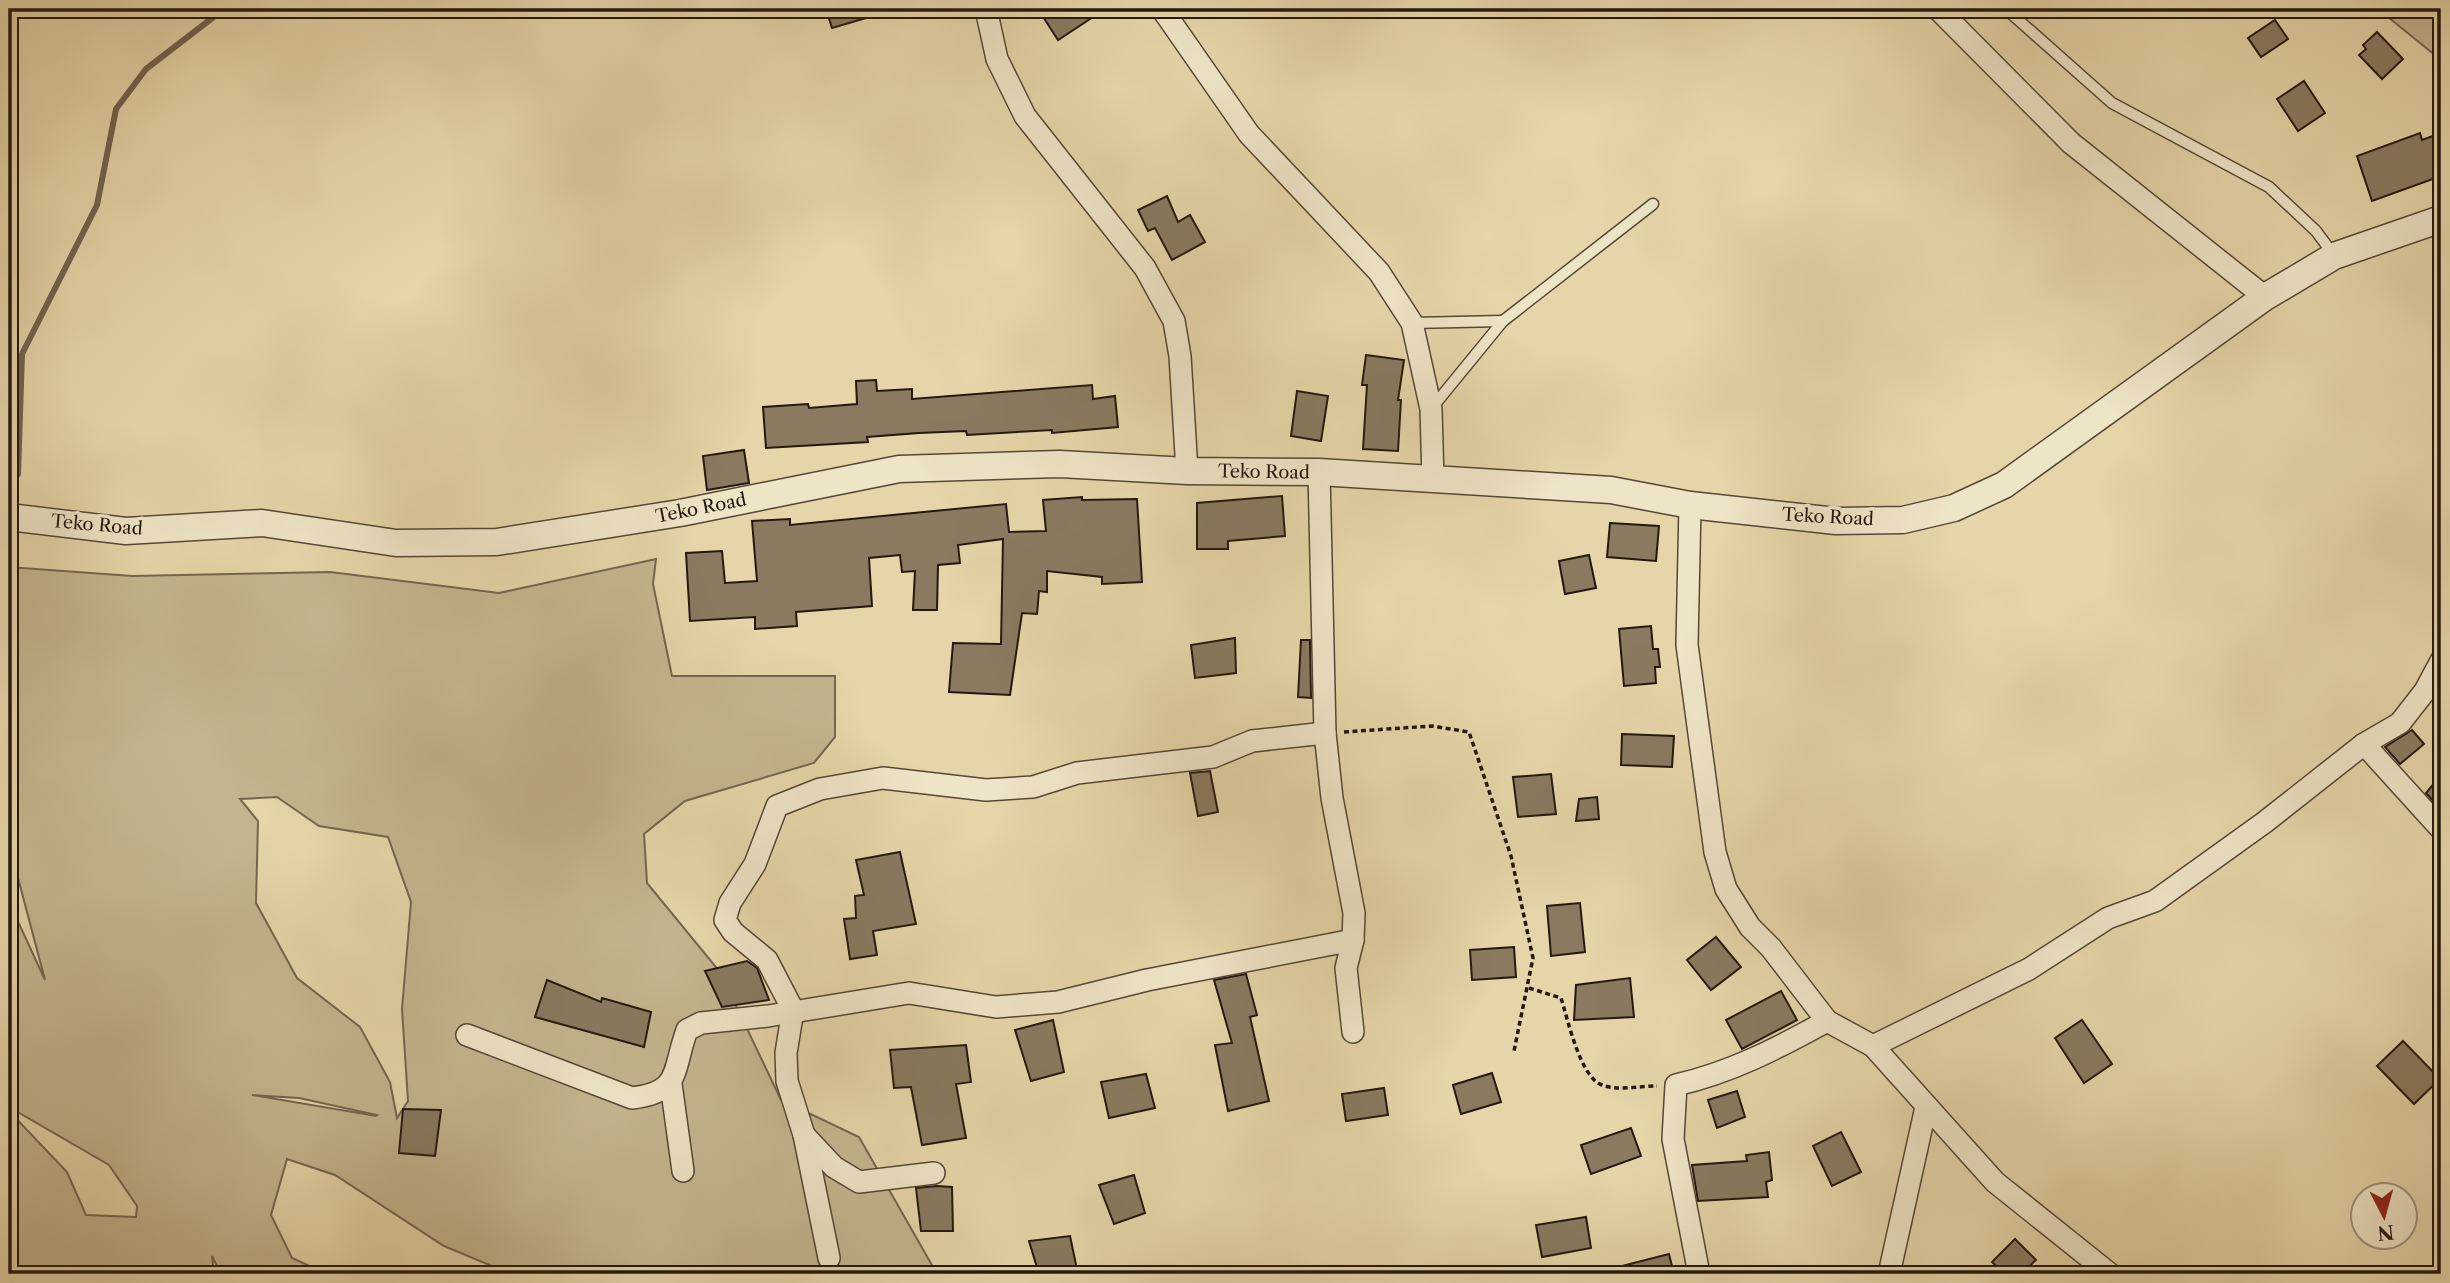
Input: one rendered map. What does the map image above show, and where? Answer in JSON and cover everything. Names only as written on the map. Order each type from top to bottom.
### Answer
[{"type":"street","points":[[986,9],[997,59],[1025,116],[1145,268],[1174,321],[1180,356],[1187,471]]},
{"type":"street","points":[[1162,9],[1249,134],[1378,272],[1412,323],[1431,409],[1433,480]]},
{"type":"street","points":[[1938,9],[2071,143],[2266,297]]},
{"type":"street","name":"Teko Road","points":[[9,517],[127,531],[262,523],[396,542],[497,542],[680,513],[899,469],[1060,464],[1187,471],[1319,472],[1611,490],[1690,505],[1836,522],[1903,520],[1954,508],[2004,485],[2266,297],[2334,256],[2441,219]]},
{"type":"street","points":[[1319,472],[1325,733],[1332,799],[1354,913],[1353,940],[1346,968],[1353,1032]]},
{"type":"street","points":[[1690,505],[1687,645],[1715,852],[1726,889],[1750,927],[1771,948],[1827,1021],[1873,1046],[1995,1181],[2110,1274]]},
{"type":"street","points":[[1873,1046],[2029,970],[2108,918],[2155,901],[2265,822],[2364,744],[2400,723],[2425,691],[2441,661]]},
{"type":"street","points":[[829,1258],[804,1135],[787,1081],[786,1053],[793,1010],[767,960],[733,932],[725,920],[730,903],[755,864],[777,806],[820,789],[883,778],[986,790],[1033,787],[1077,773],[1213,757],[1252,741],[1325,733]]},
{"type":"street","points":[[2364,744],[2441,829]]},
{"type":"street","points":[[683,1171],[671,1083],[687,1030],[701,1023],[909,993],[996,1007],[1058,1002],[1147,980],[1353,940]]},
{"type":"street","points":[[1699,1274],[1674,1139],[1676,1085],[1713,1077],[1788,1043],[1827,1021]]},
{"type":"street","points":[[467,1035],[632,1098],[657,1095],[671,1083]]},
{"type":"street","points":[[1889,1274],[1926,1107]]},
{"type":"street","points":[[804,1135],[834,1167],[859,1182],[934,1173]]},
{"type":"lane","points":[[2006,9],[2112,103],[2269,187],[2316,231],[2334,256]]},
{"type":"lane","points":[[1431,409],[1503,321],[1653,204]]},
{"type":"lane","points":[[1412,323],[1503,321]]},
{"type":"path","points":[[1325,733],[1432,726],[1469,732],[1511,856],[1533,958],[1514,1051]]},
{"type":"path","points":[[1529,988],[1560,999],[1584,1068],[1594,1081],[1605,1087],[1676,1085]]},
{"type":"shaded area","points":[[2378,9],[2441,9],[2441,60]]},
{"type":"shaded area","points":[[656,559],[653,584],[672,676],[835,676],[835,737],[814,763],[685,801],[644,834],[647,883],[720,972],[781,1100],[859,1137],[937,1274],[511,1274],[444,1246],[335,1175],[287,1159],[271,1215],[292,1258],[327,1274],[221,1274],[212,1256],[214,1274],[9,1274],[9,1111],[67,1172],[86,1215],[136,1217],[137,1206],[109,1165],[9,1107],[9,902],[45,980],[9,844],[9,567],[132,576],[330,572],[499,593]],"holes":[[[277,797],[319,826],[388,837],[411,902],[402,1009],[408,1101],[397,1118],[390,1082],[360,1027],[297,978],[256,903],[258,821],[240,799]],[[252,1095],[299,1098],[377,1115],[376,1116]]]},
{"type":"building","points":[[826,9],[882,9],[883,13],[832,28]]},
{"type":"building","points":[[1038,9],[1083,9],[1090,19],[1058,40]]},
{"type":"building","points":[[2275,20],[2288,39],[2261,57],[2248,38]]},
{"type":"building","points":[[2377,32],[2403,59],[2382,79],[2359,55],[2366,49],[2363,45]]},
{"type":"building","points":[[2304,81],[2325,113],[2298,131],[2277,99]]},
{"type":"building","points":[[2420,133],[2422,140],[2441,133],[2441,176],[2372,201],[2357,156]]},
{"type":"building","points":[[1167,196],[1178,222],[1190,215],[1205,242],[1172,260],[1155,228],[1148,231],[1138,210]]},
{"type":"building","points":[[1366,355],[1404,360],[1398,400],[1401,400],[1398,451],[1363,449],[1367,385],[1362,385]]},
{"type":"building","points":[[876,380],[877,391],[912,389],[912,399],[1092,385],[1093,399],[1115,396],[1118,427],[1052,433],[1052,430],[967,435],[966,431],[919,433],[867,437],[868,442],[766,448],[763,407],[808,404],[809,408],[857,404],[856,381]]},
{"type":"building","points":[[1297,391],[1328,396],[1321,441],[1291,436]]},
{"type":"building","points":[[744,450],[749,483],[707,490],[703,456]]},
{"type":"building","points":[[1282,496],[1285,536],[1228,541],[1228,549],[1197,549],[1197,503]]},
{"type":"building","points":[[1082,497],[1082,500],[1137,499],[1142,582],[1102,584],[1102,577],[1047,571],[1047,592],[1039,591],[1037,614],[1022,613],[1010,695],[949,692],[953,643],[1001,644],[1003,539],[958,545],[960,563],[938,565],[937,610],[913,610],[915,571],[902,572],[900,555],[869,558],[872,606],[796,612],[797,626],[755,629],[755,617],[690,621],[686,553],[722,551],[725,583],[757,581],[752,521],[790,519],[790,525],[1006,504],[1009,532],[1046,531],[1043,500]]},
{"type":"building","points":[[1610,523],[1659,526],[1656,561],[1607,557]]},
{"type":"building","points":[[1589,555],[1596,588],[1565,594],[1559,561]]},
{"type":"building","points":[[1651,626],[1653,649],[1658,649],[1660,667],[1655,667],[1656,683],[1624,686],[1619,629]]},
{"type":"building","points":[[1235,638],[1236,673],[1195,678],[1191,645]]},
{"type":"building","points":[[1301,640],[1310,640],[1311,698],[1298,697]]},
{"type":"building","points":[[2412,730],[2424,744],[2400,764],[2385,747]]},
{"type":"building","points":[[1622,734],[1674,736],[1672,767],[1621,765]]},
{"type":"building","points":[[1210,771],[1218,812],[1198,816],[1190,773]]},
{"type":"building","points":[[1551,774],[1556,814],[1518,817],[1513,777]]},
{"type":"building","points":[[2441,775],[2441,810],[2426,793]]},
{"type":"building","points":[[1597,797],[1599,819],[1576,821],[1579,799]]},
{"type":"building","points":[[900,852],[916,924],[873,931],[877,955],[850,959],[844,919],[856,918],[855,896],[864,895],[856,860]]},
{"type":"building","points":[[1580,903],[1585,952],[1551,956],[1547,906]]},
{"type":"building","points":[[1716,937],[1741,967],[1711,990],[1687,960]]},
{"type":"building","points":[[1514,947],[1516,977],[1472,980],[1470,950]]},
{"type":"building","points":[[747,961],[757,968],[769,1000],[722,1007],[705,971]]},
{"type":"building","points":[[1246,974],[1257,1015],[1250,1017],[1269,1101],[1228,1111],[1215,1045],[1232,1043],[1214,980]]},
{"type":"building","points":[[1630,978],[1634,1017],[1574,1020],[1576,985]]},
{"type":"building","points":[[547,980],[601,1002],[602,998],[651,1012],[644,1047],[535,1017]]},
{"type":"building","points":[[1781,991],[1797,1020],[1742,1049],[1726,1020]]},
{"type":"building","points":[[1053,1020],[1064,1072],[1031,1081],[1015,1030]]},
{"type":"building","points":[[2082,1020],[2112,1064],[2084,1083],[2055,1038]]},
{"type":"building","points":[[2403,1041],[2440,1079],[2414,1104],[2377,1066]]},
{"type":"building","points":[[966,1045],[971,1082],[956,1084],[966,1138],[922,1145],[911,1087],[894,1088],[890,1050]]},
{"type":"building","points":[[1492,1073],[1501,1102],[1461,1114],[1453,1085]]},
{"type":"building","points":[[1146,1074],[1155,1108],[1109,1118],[1101,1082]]},
{"type":"building","points":[[1384,1088],[1388,1115],[1346,1121],[1342,1094]]},
{"type":"building","points":[[1737,1091],[1745,1117],[1717,1128],[1708,1100]]},
{"type":"building","points":[[403,1109],[441,1110],[435,1156],[399,1153]]},
{"type":"building","points":[[1631,1128],[1641,1156],[1591,1174],[1581,1145]]},
{"type":"building","points":[[1841,1132],[1861,1172],[1832,1186],[1813,1146]]},
{"type":"building","points":[[1769,1152],[1772,1180],[1766,1182],[1768,1197],[1698,1201],[1692,1165],[1747,1161],[1746,1155]]},
{"type":"building","points":[[1134,1175],[1145,1213],[1114,1224],[1099,1185]]},
{"type":"building","points":[[952,1187],[953,1231],[921,1231],[916,1188]]},
{"type":"building","points":[[1586,1217],[1591,1248],[1542,1257],[1536,1225]]},
{"type":"building","points":[[1070,1236],[1078,1274],[1039,1274],[1029,1241]]},
{"type":"building","points":[[2015,1239],[2036,1260],[2021,1274],[2005,1274],[1992,1262]]},
{"type":"building","points":[[1669,1254],[1674,1274],[1614,1274],[1614,1268]]},
{"type":"waterway","points":[[18,474],[22,354],[97,205],[116,109],[146,69],[224,9]]}]
